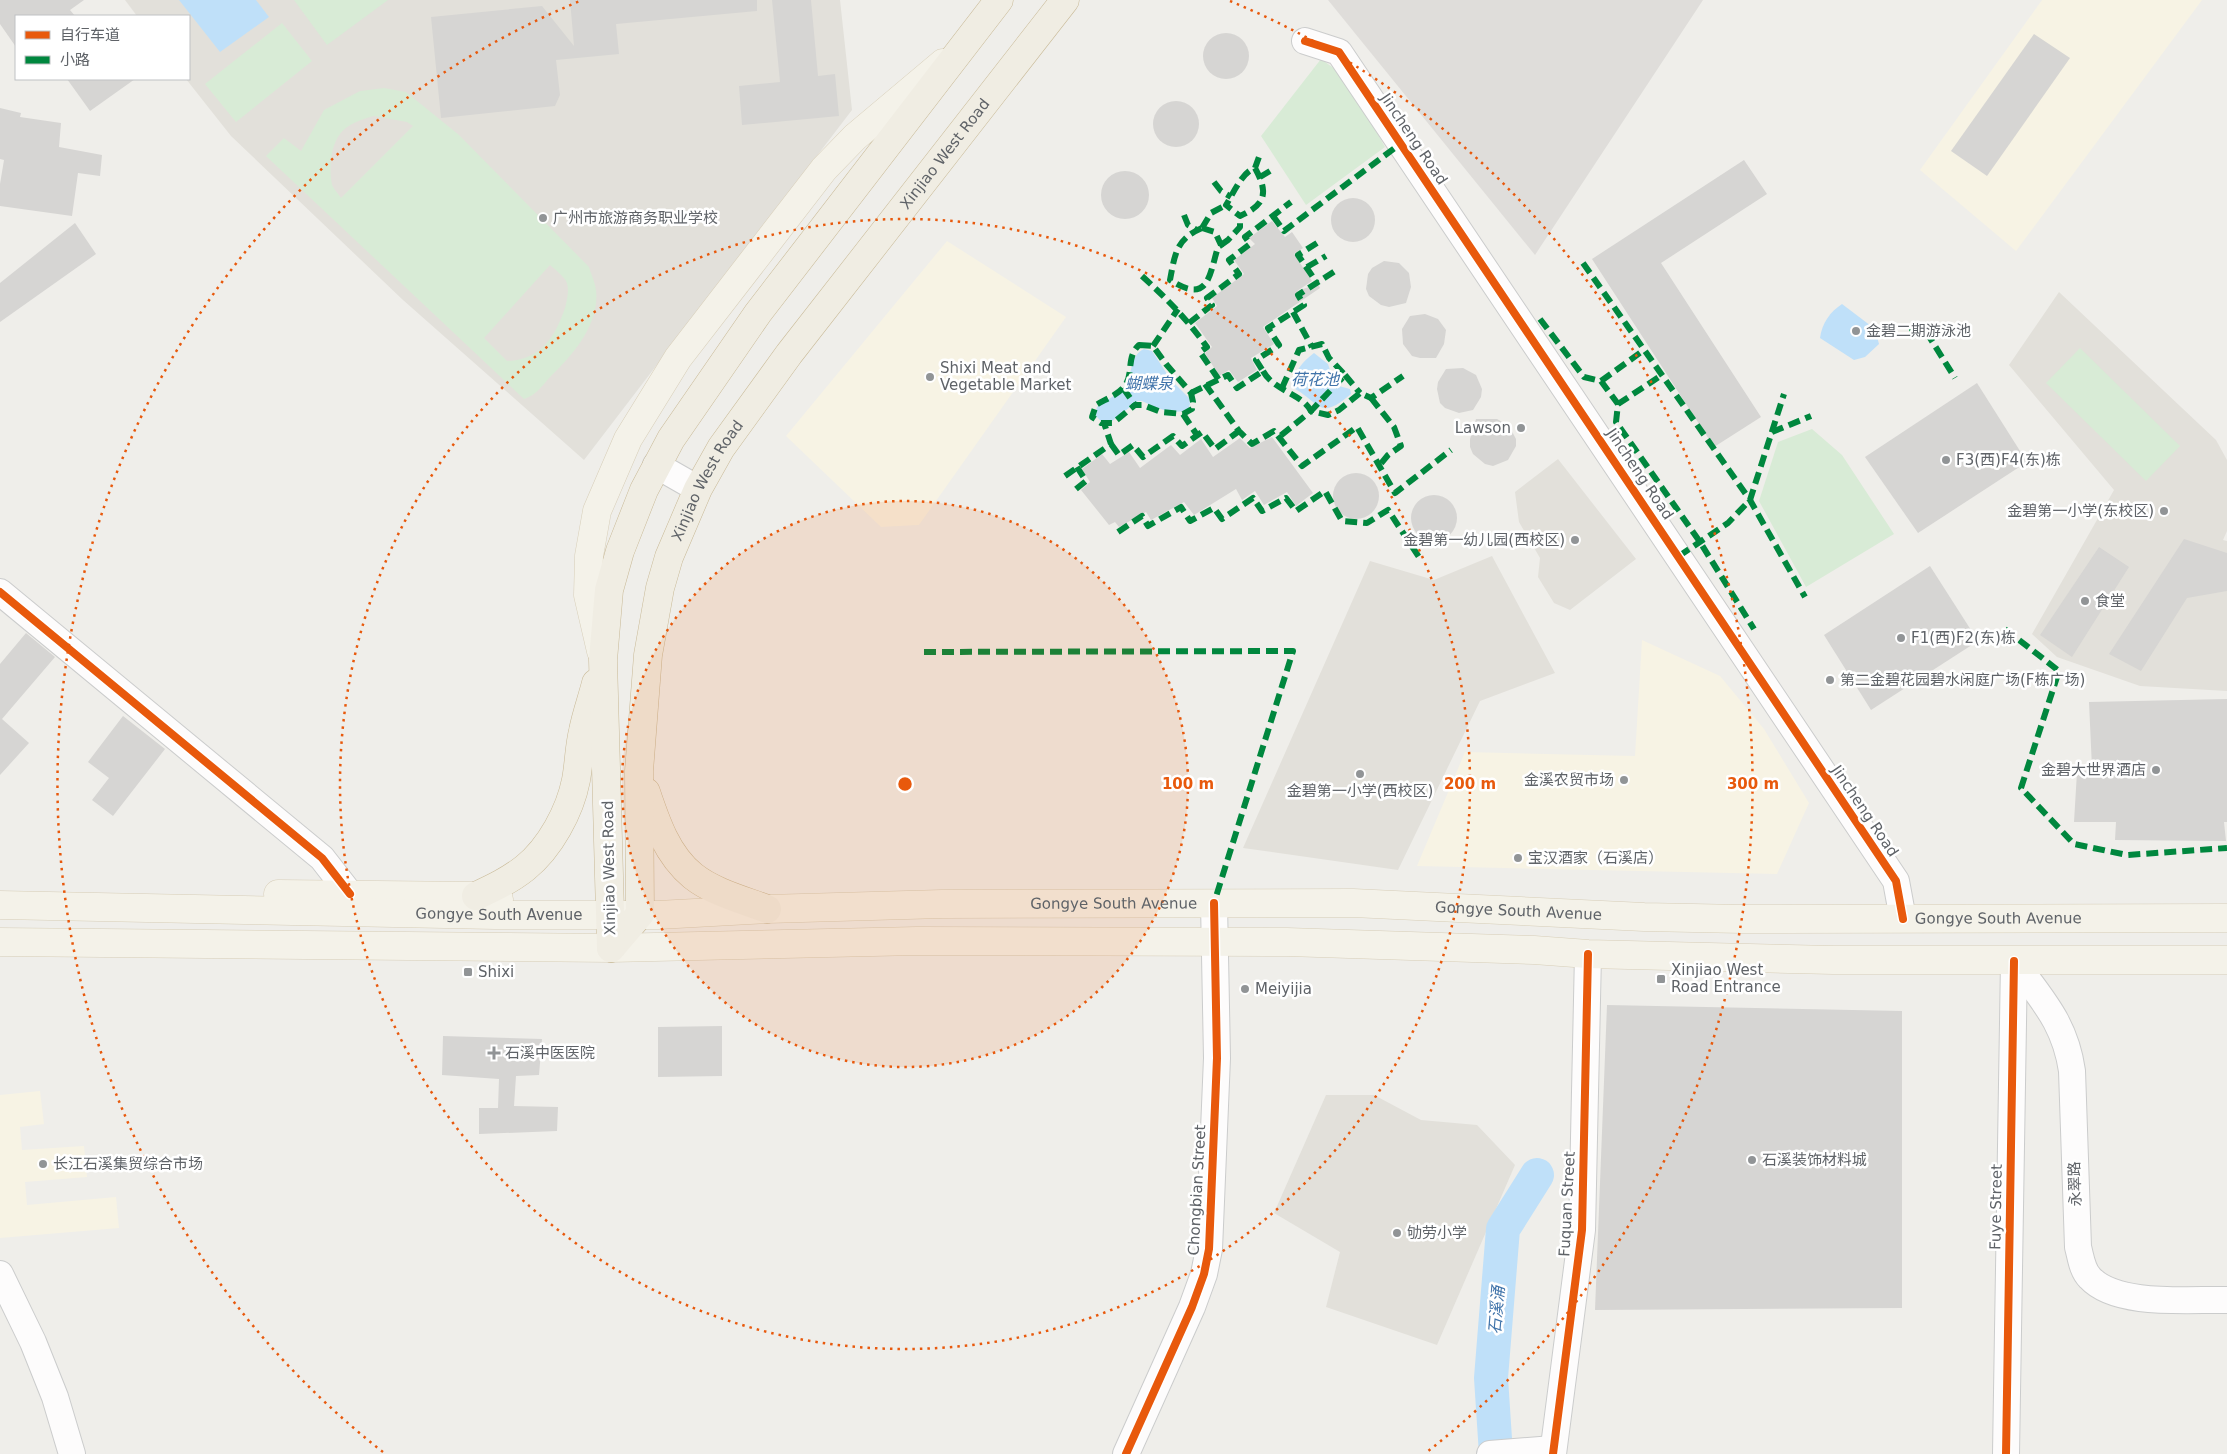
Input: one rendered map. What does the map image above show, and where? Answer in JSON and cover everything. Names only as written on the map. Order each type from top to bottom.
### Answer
[{"type":"highway","name":"Xinjiao West Road","points":[[611,948],[603,660],[612,582],[620,551],[656,465],[671,439],[758,313],[999,0]]},
{"type":"highway","name":"Xinjiao West Road","points":[[611,948],[640,914],[640,771],[647,662],[660,588],[669,557],[698,489],[721,448],[789,354],[1064,0]]},
{"type":"highway","points":[[476,896],[509,880],[527,867],[540,853],[560,822],[571,801],[582,733],[603,660]]},
{"type":"highway","points":[[640,771],[660,830],[670,849],[683,866],[694,876],[713,888],[767,909]]},
{"type":"main road","points":[[603,660],[588,595],[589,556],[597,511],[628,439],[678,358],[824,169],[855,138],[962,47]]},
{"type":"main road","points":[[64,906],[189,896],[350,894],[476,896],[610,914]]},
{"type":"main road","name":"Gongye South Avenue","points":[[0,905],[426,915],[640,914],[961,904],[1354,903],[1644,917],[1903,919],[2227,918]]},
{"type":"main road","points":[[2013,919],[2014,961]]},
{"type":"main road","points":[[0,942],[611,948],[917,941],[1214,941],[1864,961],[2227,960]]},
{"type":"street","name":"Jincheng Road","points":[[1305,41],[1339,52],[1896,881],[1903,919]]},
{"type":"street","points":[[656,465],[698,489]]},
{"type":"street","points":[[0,592],[322,858],[350,894]]},
{"type":"street","name":"Chongbian Street","points":[[1126,1454],[1192,1307],[1204,1274],[1209,1249],[1217,1058],[1214,903]]},
{"type":"street","name":"Fuquan Street","points":[[1553,1452],[1582,1230],[1588,954]]},
{"type":"street","name":"永翠路","points":[[2014,961],[2053,1013],[2064,1035],[2070,1055],[2078,1247],[2083,1266],[2090,1278],[2106,1291],[2119,1295],[2143,1298],[2227,1300]]},
{"type":"street","name":"Fuye Street","points":[[2006,1454],[2014,961]]},
{"type":"street","points":[[0,1274],[36,1350],[55,1397],[72,1454]]},
{"type":"street","points":[[1490,1454],[1520,1451],[1553,1452]]},
{"type":"shaded area","name":"广州市旅游商务职业学校","points":[[125,0],[840,0],[852,110],[584,460],[403,300],[231,136],[187,80],[190,80],[190,15],[136,15]]},
{"type":"shaded area","points":[[1328,0],[1703,0],[1535,255]]},
{"type":"shaded area","points":[[2042,0],[2202,0],[2016,251],[1920,170]]},
{"type":"shaded area","name":"Shixi Meat and Vegetable Market","points":[[947,241],[1066,317],[919,525],[881,527],[786,436]]},
{"type":"shaded area","name":"金碧第一小学(东校区)","points":[[2059,292],[2216,440],[2227,460],[2227,531],[2223,540],[2227,541],[2227,691],[2140,686],[2057,657],[2032,634],[2114,490],[2009,365]]},
{"type":"shaded area","name":"金碧第一幼儿园(西校区)","points":[[1558,459],[1636,559],[1570,610],[1554,603],[1538,577],[1540,558],[1519,522],[1515,492]]},
{"type":"shaded area","name":"金碧第一小学(西校区)","points":[[1492,556],[1555,673],[1480,701],[1398,870],[1243,848],[1370,561],[1434,580]]},
{"type":"shaded area","name":"金溪农贸市场","points":[[1642,640],[1720,676],[1764,729],[1809,803],[1777,874],[1417,866],[1465,752],[1635,756]]},
{"type":"shaded area","name":"长江石溪集贸综合市场","points":[[40,1091],[44,1124],[20,1127],[22,1150],[84,1146],[87,1177],[25,1182],[27,1205],[116,1197],[119,1228],[0,1238],[0,1095]]},
{"type":"shaded area","name":"劬劳小学","points":[[1326,1095],[1374,1095],[1421,1120],[1477,1125],[1515,1165],[1437,1345],[1326,1307],[1340,1252],[1274,1213]]},
{"type":"green space","points":[[294,0],[388,0],[327,45]]},
{"type":"green space","points":[[282,23],[312,61],[236,122],[205,84]]},
{"type":"green space","points":[[1321,59],[1346,77],[1385,147],[1306,205],[1261,136]]},
{"type":"green space","points":[[384,88],[406,92],[459,135],[589,267],[596,290],[596,303],[589,327],[576,349],[532,395],[524,399],[266,156],[284,138],[301,151],[324,110],[360,91]],"holes":[[[374,116],[407,122],[413,126],[341,198],[332,185],[331,179],[331,159],[334,145],[340,134],[347,127],[360,120]],[[550,265],[563,277],[567,284],[567,298],[561,319],[551,337],[538,351],[519,360],[507,361],[484,338]]]},
{"type":"green space","points":[[2080,348],[2180,446],[2146,481],[2046,383]]},
{"type":"green space","points":[[1812,429],[1842,455],[1894,534],[1806,587],[1759,501],[1778,442]]},
{"type":"water","points":[[179,0],[256,0],[269,17],[220,52]]},
{"type":"water","points":[[1842,304],[1875,329],[1879,344],[1865,357],[1854,360],[1820,338],[1827,318]]},
{"type":"water","name":"蝴蝶泉","points":[[1144,349],[1152,351],[1171,380],[1189,398],[1188,410],[1170,411],[1138,401],[1112,421],[1101,421],[1095,415],[1097,407],[1123,389],[1128,381],[1136,355]]},
{"type":"water","name":"荷花池","points":[[1314,353],[1328,364],[1335,385],[1350,389],[1351,394],[1332,407],[1326,408],[1315,404],[1292,387],[1299,368]]},
{"type":"building","points":[[0,0],[84,0],[70,10],[74,15],[15,15],[15,46],[0,24]]},
{"type":"building","points":[[570,0],[757,0],[757,11],[616,24],[619,54],[556,60],[560,95],[555,106],[441,118],[431,17],[542,6],[574,46]]},
{"type":"building","points":[[772,0],[811,0],[818,76],[835,74],[839,116],[742,125],[739,86],[780,82]]},
{"type":"building","points":[[1222,33],[1230,33],[1239,37],[1245,43],[1249,56],[1245,69],[1239,75],[1230,79],[1222,79],[1213,75],[1207,69],[1203,60],[1203,52],[1207,43],[1213,37]]},
{"type":"building","points":[[2034,34],[2070,58],[1987,176],[1951,151]]},
{"type":"building","points":[[68,80],[134,80],[90,111]]},
{"type":"building","points":[[1176,101],[1189,105],[1195,111],[1199,124],[1195,137],[1189,143],[1176,147],[1163,143],[1157,137],[1153,124],[1157,111],[1163,105]]},
{"type":"building","points":[[0,108],[21,113],[20,117],[61,123],[59,147],[102,155],[100,176],[78,173],[72,216],[0,206],[0,184],[4,160],[0,159]]},
{"type":"building","points":[[1744,160],[1767,194],[1661,263],[1761,417],[1714,447],[1592,259]]},
{"type":"building","points":[[1125,171],[1134,173],[1142,178],[1147,186],[1149,195],[1147,204],[1142,212],[1134,217],[1125,219],[1116,217],[1108,212],[1103,204],[1101,195],[1103,186],[1108,178],[1116,173]]},
{"type":"building","points":[[1349,198],[1357,198],[1369,204],[1375,220],[1369,236],[1357,242],[1349,242],[1337,236],[1331,224],[1331,216],[1337,204]]},
{"type":"building","points":[[1272,221],[1285,237],[1292,232],[1303,248],[1294,254],[1312,281],[1297,291],[1318,284],[1320,288],[1263,327],[1274,344],[1251,358],[1257,370],[1238,382],[1229,370],[1219,376],[1205,353],[1212,347],[1195,323],[1217,306],[1212,298],[1244,274],[1234,260],[1255,244],[1249,238]]},
{"type":"building","points":[[75,223],[96,254],[0,322],[0,283]]},
{"type":"building","points":[[1384,261],[1399,263],[1409,273],[1411,287],[1406,303],[1389,307],[1381,305],[1369,296],[1366,289],[1368,274],[1372,268]]},
{"type":"building","points":[[1425,314],[1438,319],[1446,330],[1444,344],[1436,358],[1412,356],[1403,344],[1402,329],[1410,316]]},
{"type":"building","points":[[1463,368],[1476,375],[1482,389],[1481,397],[1473,410],[1459,413],[1445,408],[1440,403],[1437,389],[1438,382],[1446,369]]},
{"type":"building","name":"F3(西)F4(东)栋","points":[[1977,383],[2027,462],[1918,533],[1865,457]]},
{"type":"building","points":[[1476,419],[1497,419],[1509,426],[1516,439],[1516,446],[1508,460],[1493,466],[1485,464],[1473,454],[1470,447],[1470,439]]},
{"type":"building","points":[[1272,437],[1313,493],[1296,506],[1287,492],[1264,505],[1255,491],[1242,500],[1236,489],[1194,515],[1184,502],[1151,520],[1146,512],[1119,527],[1115,522],[1109,525],[1081,490],[1090,482],[1082,469],[1102,454],[1110,464],[1129,452],[1140,468],[1171,445],[1180,455],[1201,439],[1213,457],[1240,438],[1250,448]]},
{"type":"building","points":[[1356,473],[1369,477],[1375,483],[1379,496],[1375,509],[1369,515],[1356,519],[1343,515],[1337,509],[1333,496],[1337,483],[1343,477]]},
{"type":"building","points":[[1429,495],[1439,495],[1453,505],[1457,518],[1453,531],[1447,537],[1439,541],[1429,541],[1415,531],[1411,523],[1411,513],[1421,499]]},
{"type":"building","points":[[2184,539],[2227,553],[2227,591],[2187,598],[2141,671],[2109,654]]},
{"type":"building","name":"食堂","points":[[2099,547],[2129,567],[2072,657],[2040,635]]},
{"type":"building","name":"F1(西)F2(东)栋","points":[[1930,566],[1978,641],[1871,710],[1824,635]]},
{"type":"building","points":[[26,633],[55,657],[2,719],[29,743],[0,775],[0,664]]},
{"type":"building","name":"金碧大世界酒店","points":[[2227,699],[2227,822],[2224,822],[2226,841],[2115,840],[2116,822],[2074,822],[2077,772],[2092,768],[2089,702]]},
{"type":"building","points":[[123,716],[165,749],[113,816],[92,800],[109,778],[88,762]]},
{"type":"building","name":"石溪装饰材料城","points":[[1607,1005],[1902,1011],[1902,1308],[1595,1310]]},
{"type":"building","points":[[722,1026],[722,1076],[658,1077],[658,1027]]},
{"type":"building","points":[[443,1036],[542,1039],[539,1075],[516,1076],[514,1106],[558,1107],[557,1131],[479,1134],[479,1108],[498,1108],[499,1079],[442,1075]]},
{"type":"waterway","name":"石溪涌","points":[[1496,1454],[1491,1378],[1503,1229],[1537,1175]]},
{"type":"marked path","points":[[1273,216],[1284,231],[1400,144]]},
{"type":"marked path","points":[[1255,168],[1262,184],[1262,196],[1256,207],[1240,216],[1226,205],[1242,179],[1250,170],[1255,168],[1260,154]]},
{"type":"marked path","points":[[1260,177],[1270,171]]},
{"type":"marked path","points":[[1214,182],[1221,191],[1231,197]]},
{"type":"marked path","points":[[1189,323],[1212,305],[1207,298],[1239,274],[1229,260],[1250,244],[1245,237],[1291,202]]},
{"type":"marked path","points":[[1202,228],[1211,213],[1226,205]]},
{"type":"marked path","points":[[1184,215],[1188,225],[1197,230]]},
{"type":"marked path","points":[[1221,245],[1240,227],[1240,216]]},
{"type":"marked path","points":[[1202,228],[1215,232],[1221,245],[1218,247],[1205,284],[1200,288],[1193,289],[1183,287],[1170,280],[1175,255],[1182,242],[1193,232],[1202,228]]},
{"type":"marked path","points":[[1317,243],[1298,255],[1317,283]]},
{"type":"marked path","points":[[1307,267],[1326,256]]},
{"type":"marked path","points":[[1583,263],[1750,500],[1805,597]]},
{"type":"marked path","points":[[1191,393],[1228,375],[1237,388],[1263,371],[1256,360],[1279,345],[1268,328],[1304,305],[1298,295],[1335,271]]},
{"type":"marked path","points":[[1142,276],[1192,327],[1207,347],[1200,352],[1219,380]]},
{"type":"marked path","points":[[1153,346],[1178,309]]},
{"type":"marked path","points":[[1293,312],[1312,347]]},
{"type":"marked path","points":[[1540,319],[1584,377],[1601,381],[1618,404],[1616,422],[1700,542],[1754,629]]},
{"type":"marked path","points":[[1909,330],[1925,330],[1955,378]]},
{"type":"marked path","points":[[1282,388],[1299,350],[1322,344],[1329,358],[1345,375],[1311,411],[1328,415],[1339,410],[1360,393],[1371,398],[1403,376]]},
{"type":"marked path","points":[[1139,345],[1153,346],[1191,393],[1192,409],[1183,414],[1161,412],[1143,405],[1135,405],[1113,423],[1101,423],[1092,417],[1096,405],[1120,391],[1127,383],[1132,355],[1139,345]]},
{"type":"marked path","points":[[1601,381],[1644,350]]},
{"type":"marked path","points":[[1263,371],[1268,378],[1301,400],[1311,411],[1279,437]]},
{"type":"marked path","points":[[1345,375],[1360,393]]},
{"type":"marked path","points":[[1618,404],[1662,375]]},
{"type":"marked path","points":[[1205,384],[1239,431],[1252,444],[1274,431],[1302,466],[1357,427],[1395,493],[1451,450]]},
{"type":"marked path","points":[[1123,388],[1135,405]]},
{"type":"marked path","points":[[1679,556],[1728,523],[1750,500],[1784,394]]},
{"type":"marked path","points":[[1371,398],[1394,427],[1401,446],[1388,455],[1379,466]]},
{"type":"marked path","points":[[1183,414],[1197,435]]},
{"type":"marked path","points":[[1772,432],[1811,416]]},
{"type":"marked path","points":[[1065,476],[1111,444],[1104,423]]},
{"type":"marked path","points":[[1111,444],[1119,455],[1133,445],[1143,457],[1173,436],[1182,446],[1202,432],[1215,449],[1239,431]]},
{"type":"marked path","points":[[1076,489],[1086,481],[1077,467]]},
{"type":"marked path","points":[[1118,532],[1142,516],[1148,526],[1181,507],[1190,521],[1214,508],[1222,519],[1253,498],[1262,511],[1286,498],[1296,511],[1325,491],[1342,521],[1367,523],[1388,510],[1419,557]]},
{"type":"marked path","points":[[2005,629],[2059,671],[2021,788],[2074,844],[2127,855],[2227,848]]},
{"type":"marked path","points":[[924,652],[1293,651],[1214,903]]},
{"type":"cycle path","points":[[1305,41],[1339,52],[1896,881],[1903,919]]},
{"type":"cycle path","points":[[0,592],[322,858],[350,894]]},
{"type":"cycle path","points":[[1126,1454],[1192,1307],[1204,1274],[1209,1249],[1217,1058],[1214,903]]},
{"type":"cycle path","points":[[1553,1454],[1582,1230],[1588,954]]},
{"type":"cycle path","points":[[2006,1454],[2014,961]]},
{"type":"place","name":"广州市旅游商务职业学校","points":[[543,218]]},
{"type":"place","name":"金碧二期游泳池","points":[[1856,331]]},
{"type":"place","name":"Shixi Meat and Vegetable Market","points":[[930,377]]},
{"type":"place","name":"Lawson","points":[[1521,428]]},
{"type":"place","name":"F3(西)F4(东)栋","points":[[1946,460]]},
{"type":"place","name":"金碧第一小学(东校区)","points":[[2164,511]]},
{"type":"place","name":"金碧第一幼儿园(西校区)","points":[[1575,540]]},
{"type":"place","name":"食堂","points":[[2085,601]]},
{"type":"place","name":"F1(西)F2(东)栋","points":[[1901,638]]},
{"type":"place","name":"第二金碧花园碧水闲庭广场(F栋广场)","points":[[1830,680]]},
{"type":"place","name":"金碧大世界酒店","points":[[2156,770]]},
{"type":"place","name":"金碧第一小学(西校区)","points":[[1360,774]]},
{"type":"place","name":"金溪农贸市场","points":[[1624,780]]},
{"type":"place","name":"宝汉酒家（石溪店）","points":[[1518,858]]},
{"type":"place","name":"Shixi","points":[[468,972]]},
{"type":"place","name":"Xinjiao West Road Entrance","points":[[1661,979]]},
{"type":"place","name":"Meiyijia","points":[[1245,989]]},
{"type":"place","name":"石溪中医医院","points":[[494,1053]]},
{"type":"place","name":"石溪装饰材料城","points":[[1752,1160]]},
{"type":"place","name":"长江石溪集贸综合市场","points":[[43,1164]]},
{"type":"place","name":"劬劳小学","points":[[1397,1233]]}]
